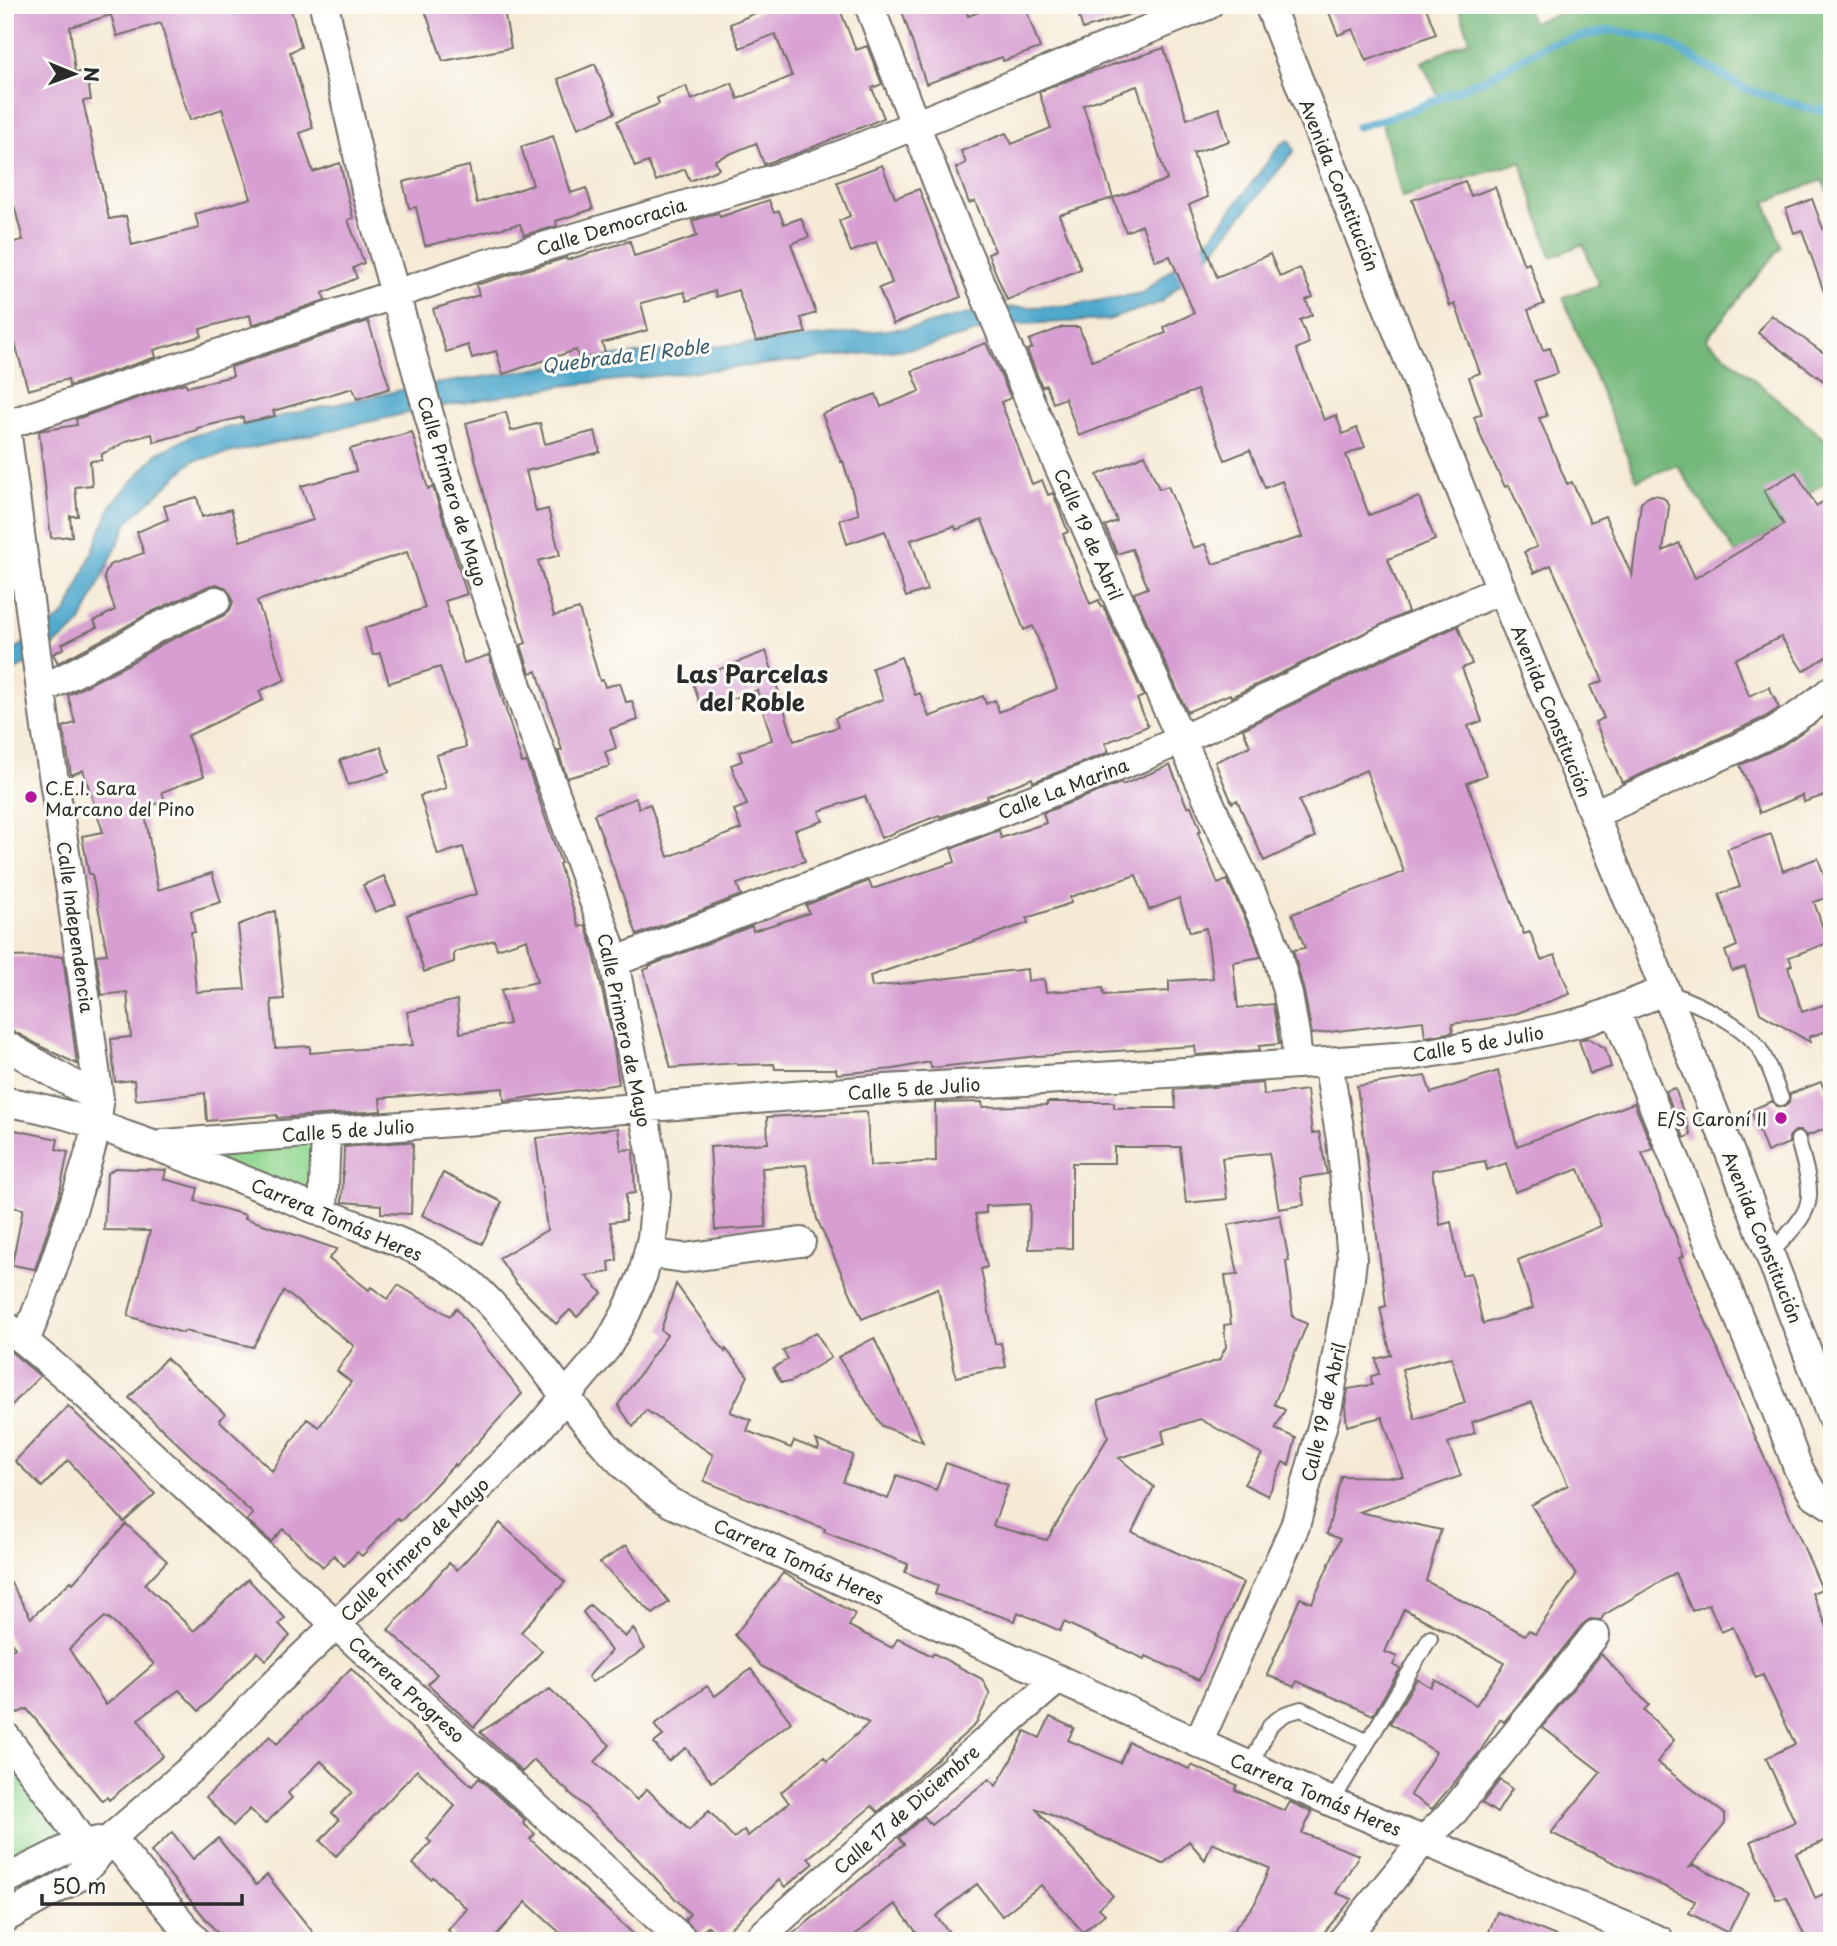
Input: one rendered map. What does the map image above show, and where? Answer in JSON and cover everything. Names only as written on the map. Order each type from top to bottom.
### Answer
[{"type":"street","name":"Calle Primero de Mayo","points":[[5,1918],[76,1878],[89,1852],[111,1838],[201,1760],[270,1688],[534,1434],[607,1348],[643,1274],[652,1238],[656,1196],[652,1156],[609,943],[484,592],[445,472],[366,190],[324,5]]},
{"type":"street","name":"Calle 19 de Abril","points":[[869,5],[942,194],[1090,538],[1269,931],[1288,995],[1298,1064]]},
{"type":"street","name":"Calle Democracia","points":[[6,423],[394,294],[787,174],[844,154],[1208,5]]},
{"type":"street","name":"Avenida Constitución","points":[[1269,5],[1594,814],[1832,1418]]},
{"type":"street","name":"Calle Independencia","points":[[6,423],[13,537],[33,629],[76,926],[98,1112],[95,1138],[55,1265],[15,1333]]},
{"type":"street","name":"Calle La Marina","points":[[614,962],[1142,757],[1387,639],[1502,589]]},
{"type":"street","points":[[41,690],[154,629],[216,601]]},
{"type":"street","points":[[1594,814],[1773,732],[1832,690]]},
{"type":"street","name":"Calle 5 de Julio","points":[[155,1145],[886,1089],[1409,1056],[1486,1044],[1590,1020],[1664,991]]},
{"type":"street","points":[[1615,1010],[1798,1468],[1813,1494],[1832,1506]]},
{"type":"street","points":[[5,1045],[98,1112]]},
{"type":"street","name":"Calle 19 de Abril","points":[[1198,1743],[1295,1525],[1330,1395],[1352,1259],[1341,1140],[1328,1062]]},
{"type":"street","name":"Carrera Tomás Heres","points":[[5,1102],[32,1105],[69,1115],[98,1112],[155,1145],[390,1239],[451,1268],[493,1306],[610,1450],[653,1491],[671,1503],[1198,1743],[1660,1941]]},
{"type":"street","points":[[323,1213],[326,1132]]},
{"type":"street","points":[[648,1253],[684,1258],[801,1242]]},
{"type":"street","name":"Carrera Progreso","points":[[15,1333],[88,1396],[684,1941]]},
{"type":"street","points":[[1342,1941],[1423,1841],[1454,1811],[1595,1635]]},
{"type":"street","name":"Calle 17 de Diciembre","points":[[756,1941],[1058,1679]]},
{"type":"street","points":[[5,1736],[89,1852]]},
{"type":"street","points":[[111,1838],[196,1941]]},
{"type":"street","name":"Calle Primero de Mayo","points":[[5,1880],[67,1849],[89,1852]]},
{"type":"lane","points":[[1664,991],[1716,1013],[1744,1033],[1765,1057],[1781,1098]]},
{"type":"lane","points":[[1769,1254],[1791,1231],[1809,1205],[1808,1175],[1798,1140]]},
{"type":"lane","points":[[1332,1802],[1430,1638]]},
{"type":"lane","points":[[1250,1766],[1271,1724],[1284,1714],[1301,1709],[1368,1742]]},
{"type":"green space","points":[[1458,5],[1525,5],[1532,22],[1590,5],[1692,5],[1708,9],[1714,5],[1832,5],[1832,200],[1822,180],[1766,202],[1781,247],[1706,339],[1832,445],[1832,477],[1808,494],[1784,525],[1736,554],[1677,465],[1637,480],[1563,297],[1599,285],[1583,244],[1551,257],[1521,162],[1402,197],[1381,120],[1439,98],[1422,62],[1470,40]]},
{"type":"green space","points":[[326,1132],[323,1213],[155,1145]]},
{"type":"green space","points":[[5,1736],[94,1860],[5,1917]]},
{"type":"water","points":[[1289,140],[1294,151],[1202,264],[1161,302],[1108,320],[1001,325],[925,347],[561,386],[426,409],[193,461],[129,520],[76,628],[37,659],[5,675],[5,654],[63,616],[69,608],[112,504],[158,453],[193,435],[420,386],[605,357],[917,327],[991,308],[1068,306],[1142,293],[1211,237],[1281,144]]},
{"type":"building","points":[[5,5],[290,5],[301,47],[290,52],[313,128],[300,133],[313,172],[340,163],[353,218],[348,220],[364,263],[353,268],[357,278],[323,293],[325,300],[252,325],[250,315],[200,329],[202,336],[154,350],[156,357],[69,386],[68,379],[28,390],[6,310],[11,309],[5,288],[5,244],[23,240],[13,201],[5,203],[5,83],[13,82],[5,32]],"holes":[[[111,15],[117,36],[161,23],[190,120],[222,109],[251,198],[195,214],[199,228],[132,245],[126,216],[109,219],[83,101],[91,100],[86,71],[75,73],[70,27]]]},
{"type":"building","points":[[423,5],[503,5],[511,48],[443,61]]},
{"type":"building","points":[[774,5],[838,5],[856,50],[867,46],[882,84],[872,88],[884,118],[764,164],[756,143],[715,160],[719,169],[690,181],[685,169],[656,181],[648,162],[635,167],[617,121],[659,104],[657,98],[686,86],[691,100],[732,83],[738,99],[792,76],[775,34],[740,48],[730,24]]},
{"type":"building","points":[[900,5],[964,5],[968,16],[999,5],[1017,5],[1019,12],[1026,9],[1040,48],[1003,61],[1002,57],[926,84]]},
{"type":"building","points":[[1075,5],[1144,5],[1144,10],[1083,29]]},
{"type":"building","points":[[1326,5],[1425,5],[1436,34],[1366,61],[1353,29],[1338,35]]},
{"type":"building","points":[[1164,48],[1187,119],[1219,108],[1229,141],[1193,153],[1208,197],[1189,205],[1217,277],[1270,254],[1280,277],[1300,268],[1313,297],[1306,300],[1312,315],[1300,320],[1309,343],[1296,349],[1324,420],[1336,415],[1343,434],[1357,428],[1365,447],[1346,455],[1369,515],[1419,497],[1435,540],[1388,559],[1408,612],[1231,697],[1230,694],[1187,712],[1134,593],[1148,588],[1132,549],[1117,554],[1105,526],[1117,521],[1097,475],[1145,455],[1159,489],[1168,486],[1193,548],[1205,544],[1213,564],[1302,537],[1282,481],[1265,488],[1250,450],[1225,460],[1197,390],[1079,436],[1065,398],[1053,403],[1046,385],[1042,387],[1027,350],[1032,348],[1029,340],[1063,327],[1079,327],[1092,361],[1166,333],[1164,327],[1194,313],[1170,256],[1155,261],[1142,225],[1126,232],[1113,198],[1059,215],[1081,269],[1007,300],[988,254],[995,251],[975,201],[969,203],[956,168],[966,163],[961,151],[1006,133],[1012,144],[1051,128],[1039,92]],"holes":[[[1137,86],[1167,180],[1113,198],[1083,105]]]},
{"type":"building","points":[[595,64],[615,113],[578,128],[558,79]]},
{"type":"building","points":[[553,136],[571,193],[586,188],[593,209],[556,221],[557,226],[524,235],[520,224],[425,246],[416,207],[409,208],[403,182],[469,166],[477,203],[533,185],[521,147]]},
{"type":"building","points":[[882,165],[895,198],[919,189],[961,297],[893,324],[879,288],[892,283],[876,242],[851,252],[839,221],[850,216],[837,182]]},
{"type":"building","points":[[1465,181],[1471,196],[1495,187],[1524,265],[1529,263],[1544,304],[1528,310],[1543,350],[1550,348],[1558,373],[1534,381],[1547,416],[1539,418],[1567,484],[1572,482],[1590,522],[1605,516],[1632,576],[1641,503],[1653,495],[1666,500],[1669,507],[1663,551],[1679,543],[1695,578],[1784,525],[1764,491],[1796,472],[1816,506],[1824,501],[1832,515],[1832,653],[1803,671],[1781,637],[1735,659],[1749,696],[1769,687],[1779,708],[1622,783],[1595,722],[1604,718],[1590,686],[1603,681],[1551,565],[1534,573],[1524,552],[1537,547],[1509,485],[1505,487],[1474,417],[1482,414],[1469,377],[1480,373],[1455,304],[1450,306],[1412,200]]},
{"type":"building","points":[[1812,199],[1832,253],[1832,305],[1829,306],[1802,230],[1794,233],[1786,209]]},
{"type":"building","points":[[769,200],[774,213],[779,211],[784,224],[801,218],[809,237],[791,244],[816,313],[801,318],[806,333],[756,341],[738,290],[716,297],[715,291],[687,301],[684,292],[641,303],[648,330],[602,343],[606,356],[579,359],[576,350],[503,374],[496,351],[472,358],[468,345],[446,352],[433,309],[479,295],[476,285],[630,241],[634,256],[655,250],[697,236],[692,221],[718,213],[720,217]]},
{"type":"building","points":[[1771,315],[1832,359],[1832,387],[1758,333]]},
{"type":"building","points":[[368,321],[390,388],[357,399],[353,388],[273,411],[275,416],[244,423],[243,417],[154,442],[152,434],[129,440],[102,454],[102,460],[90,461],[92,485],[75,487],[78,516],[70,516],[72,536],[51,538],[39,431],[77,425],[76,419],[173,386],[186,383],[187,387],[233,376],[231,367]]},
{"type":"building","points":[[986,343],[1011,398],[1001,402],[1032,484],[1042,480],[1048,495],[1053,493],[1068,532],[1063,534],[1090,604],[1099,600],[1101,607],[1103,606],[1144,696],[1137,699],[1148,726],[1105,743],[1109,752],[1033,782],[1032,778],[987,796],[988,799],[881,838],[865,796],[819,811],[823,821],[795,830],[805,861],[737,884],[741,895],[637,935],[594,814],[636,798],[639,808],[650,804],[668,857],[741,829],[734,810],[747,805],[731,765],[742,761],[739,752],[772,740],[757,690],[702,710],[692,680],[766,651],[794,741],[838,727],[835,718],[883,699],[872,668],[901,657],[915,695],[920,693],[929,717],[983,696],[986,704],[995,700],[999,712],[1057,689],[1033,626],[1024,630],[982,520],[956,530],[955,526],[911,540],[927,590],[906,597],[885,531],[847,544],[840,520],[859,514],[843,461],[841,462],[822,414],[876,394],[881,407],[920,391],[912,371]]},
{"type":"building","points":[[506,412],[511,431],[540,423],[545,444],[595,431],[600,452],[526,471],[536,512],[548,509],[560,555],[538,561],[554,616],[579,609],[600,681],[603,680],[605,687],[620,683],[626,702],[632,701],[638,720],[610,729],[616,748],[605,752],[610,766],[567,778],[558,751],[562,750],[537,671],[530,673],[521,645],[526,643],[504,571],[466,423]]},
{"type":"building","points":[[412,432],[428,489],[433,487],[467,594],[445,601],[464,663],[489,655],[522,763],[526,762],[561,863],[559,864],[579,927],[585,925],[593,948],[612,1036],[619,1084],[504,1101],[503,1088],[380,1098],[381,1111],[207,1121],[205,1093],[136,1100],[134,1080],[115,1082],[111,1039],[131,1037],[127,992],[102,995],[96,955],[107,954],[82,836],[103,832],[83,770],[71,775],[63,727],[75,723],[68,695],[162,644],[223,616],[230,610],[233,602],[231,595],[225,587],[217,584],[209,586],[147,614],[58,663],[53,654],[64,648],[62,644],[97,627],[94,621],[115,610],[104,577],[109,565],[144,553],[137,532],[168,519],[164,506],[197,497],[202,517],[231,509],[240,541],[313,520],[301,486],[356,471],[350,449]],"holes":[[[407,552],[425,608],[365,628],[373,655],[380,653],[389,683],[440,667],[466,747],[436,755],[446,788],[420,796],[438,855],[463,847],[477,894],[407,915],[424,972],[454,962],[454,952],[494,940],[497,949],[527,939],[537,982],[501,990],[509,1024],[460,1033],[457,1000],[407,1012],[413,1045],[310,1053],[310,1046],[275,1048],[271,1000],[284,999],[275,911],[238,925],[245,989],[196,992],[191,932],[195,932],[191,911],[221,902],[212,873],[158,890],[144,808],[165,801],[162,792],[204,776],[187,736],[263,700],[259,691],[285,680],[257,601]]]},
{"type":"building","points":[[1458,626],[1472,664],[1462,668],[1482,721],[1468,726],[1486,775],[1467,783],[1524,934],[1530,932],[1541,960],[1555,955],[1570,994],[1512,1015],[1452,1024],[1453,1032],[1425,1037],[1423,1021],[1312,1034],[1293,950],[1305,948],[1292,914],[1404,872],[1366,770],[1299,801],[1315,837],[1264,861],[1237,800],[1232,803],[1215,762],[1250,746],[1243,729],[1394,654]]},
{"type":"building","points":[[1832,711],[1832,793],[1804,802],[1803,795],[1760,813],[1740,765],[1782,746]]},
{"type":"building","points":[[381,747],[389,772],[348,785],[340,760]]},
{"type":"building","points":[[1170,765],[1187,807],[1191,806],[1201,831],[1198,833],[1218,884],[1227,880],[1261,957],[1233,962],[1238,1008],[1273,1004],[1279,1044],[1259,1046],[1260,1050],[1196,1055],[1195,1046],[1037,1056],[931,1068],[930,1062],[894,1069],[837,1074],[836,1069],[775,1069],[774,1064],[737,1063],[671,1068],[644,970],[649,966],[752,926],[753,931],[809,913],[806,905],[869,881],[872,889],[955,862],[951,849],[999,830],[1001,838],[1046,823],[1043,813],[1121,783],[1122,785]],"holes":[[[1136,875],[1149,910],[1179,898],[1190,932],[1206,928],[1213,978],[1169,981],[1169,991],[1104,995],[1103,988],[1046,992],[1044,979],[1028,981],[1027,969],[872,987],[870,976],[1028,923],[1027,918],[1071,903],[1070,897]]]},
{"type":"building","points":[[1771,834],[1783,871],[1818,858],[1831,896],[1814,902],[1828,943],[1789,957],[1792,965],[1788,967],[1802,1012],[1832,1002],[1832,1029],[1809,1037],[1810,1042],[1760,1013],[1745,967],[1732,971],[1725,951],[1737,946],[1719,894],[1740,887],[1727,849]]},
{"type":"building","points":[[384,876],[396,904],[375,912],[363,885]]},
{"type":"building","points":[[63,956],[77,1064],[5,1028],[5,957]]},
{"type":"building","points":[[1588,1038],[1605,1048],[1611,1067],[1590,1074],[1579,1040]]},
{"type":"building","points":[[1498,1071],[1517,1146],[1634,1103],[1653,1149],[1642,1153],[1684,1256],[1679,1258],[1822,1589],[1812,1593],[1832,1638],[1832,1838],[1796,1853],[1815,1898],[1832,1890],[1832,1941],[1807,1941],[1787,1898],[1776,1899],[1751,1841],[1795,1822],[1766,1758],[1795,1744],[1763,1675],[1756,1678],[1733,1627],[1721,1632],[1709,1604],[1692,1611],[1675,1573],[1604,1615],[1601,1620],[1590,1619],[1582,1625],[1504,1722],[1500,1719],[1479,1753],[1432,1809],[1410,1795],[1436,1752],[1390,1723],[1417,1679],[1431,1687],[1435,1680],[1476,1705],[1505,1663],[1404,1609],[1385,1652],[1397,1657],[1393,1665],[1400,1669],[1373,1715],[1297,1681],[1294,1687],[1267,1675],[1300,1598],[1312,1603],[1340,1539],[1327,1534],[1341,1476],[1403,1477],[1382,1417],[1347,1426],[1345,1406],[1348,1389],[1372,1385],[1371,1376],[1379,1374],[1376,1359],[1391,1355],[1380,1308],[1386,1306],[1357,1086],[1425,1076],[1431,1093]],"holes":[[[1485,1161],[1487,1170],[1506,1163],[1515,1192],[1579,1169],[1601,1226],[1518,1260],[1533,1308],[1483,1324],[1471,1273],[1462,1275],[1451,1222],[1440,1225],[1432,1170]],[[1451,1357],[1465,1403],[1415,1419],[1402,1369]],[[1532,1402],[1568,1485],[1531,1505],[1576,1575],[1535,1634],[1529,1630],[1525,1635],[1426,1581],[1441,1530],[1359,1512],[1461,1476],[1448,1443],[1475,1433],[1472,1422]]]},
{"type":"building","points":[[1821,1082],[1826,1093],[1832,1090],[1832,1126],[1807,1136],[1801,1131],[1795,1131],[1789,1137],[1789,1143],[1767,1152],[1751,1110],[1772,1101],[1776,1106],[1784,1107],[1789,1103],[1790,1094]]},
{"type":"building","points":[[1263,1083],[1264,1095],[1307,1090],[1312,1133],[1319,1132],[1327,1174],[1300,1178],[1304,1205],[1279,1209],[1269,1153],[1222,1158],[1227,1199],[1186,1203],[1180,1147],[1114,1147],[1114,1163],[1072,1163],[1072,1248],[1029,1249],[1030,1204],[986,1206],[986,1213],[975,1214],[987,1267],[981,1269],[995,1344],[1001,1343],[1006,1367],[956,1377],[938,1288],[862,1319],[817,1219],[806,1165],[762,1168],[766,1227],[715,1230],[710,1147],[768,1143],[767,1117],[867,1112],[870,1166],[936,1161],[935,1103],[982,1102],[983,1107],[1047,1105],[1047,1102],[1114,1102],[1114,1108],[1176,1108],[1174,1090]]},
{"type":"building","points":[[1675,1088],[1691,1135],[1684,1138],[1666,1091]]},
{"type":"building","points":[[5,1128],[58,1139],[56,1149],[68,1152],[59,1196],[35,1269],[12,1265],[23,1209],[5,1206]]},
{"type":"building","points":[[618,1128],[621,1150],[633,1149],[635,1193],[626,1194],[626,1220],[610,1222],[617,1260],[609,1262],[610,1272],[586,1276],[602,1293],[577,1317],[570,1310],[556,1324],[516,1283],[499,1258],[547,1230],[536,1138]]},
{"type":"building","points":[[413,1143],[411,1214],[381,1213],[381,1205],[342,1202],[344,1147]]},
{"type":"building","points":[[115,1168],[166,1170],[164,1179],[198,1188],[195,1201],[246,1215],[245,1218],[337,1249],[329,1259],[369,1290],[371,1287],[388,1299],[398,1285],[450,1316],[456,1308],[522,1394],[456,1466],[455,1464],[401,1521],[397,1518],[362,1556],[357,1552],[344,1566],[334,1555],[323,1567],[283,1529],[271,1542],[247,1520],[253,1514],[129,1398],[166,1358],[225,1414],[219,1420],[272,1471],[307,1419],[319,1427],[351,1382],[337,1371],[354,1346],[284,1291],[253,1347],[184,1331],[183,1333],[128,1316],[150,1231],[104,1230],[107,1174]]},
{"type":"building","points":[[443,1173],[502,1202],[482,1244],[422,1215]]},
{"type":"building","points":[[1280,1215],[1289,1261],[1286,1261],[1293,1317],[1307,1324],[1274,1404],[1285,1410],[1275,1429],[1296,1438],[1289,1465],[1283,1462],[1268,1496],[1244,1484],[1262,1454],[1200,1419],[1162,1431],[1165,1444],[1119,1458],[1154,1487],[1132,1532],[1243,1583],[1199,1680],[1146,1656],[1144,1659],[1064,1622],[1060,1631],[1018,1612],[1015,1621],[935,1594],[938,1585],[905,1572],[908,1564],[704,1481],[713,1455],[646,1410],[633,1427],[618,1405],[667,1335],[661,1330],[676,1284],[725,1352],[726,1349],[748,1376],[730,1412],[751,1420],[747,1431],[791,1448],[794,1441],[818,1450],[816,1440],[853,1455],[843,1482],[888,1499],[897,1475],[936,1490],[946,1463],[1008,1485],[993,1526],[1047,1540],[1108,1437],[1098,1401],[1219,1360],[1226,1347],[1224,1325],[1231,1324],[1225,1275],[1238,1274],[1228,1225]]},
{"type":"building","points":[[816,1332],[831,1358],[790,1382],[781,1382],[773,1368],[788,1359],[783,1351]]},
{"type":"building","points":[[874,1338],[923,1442],[882,1426],[838,1357]]},
{"type":"building","points":[[5,1347],[40,1376],[5,1412]]},
{"type":"building","points":[[68,1406],[155,1494],[124,1522],[68,1460],[42,1487],[15,1461]]},
{"type":"building","points":[[500,1523],[565,1582],[521,1632],[542,1651],[474,1727],[428,1684],[437,1674],[388,1630],[449,1563],[457,1570]]},
{"type":"building","points":[[126,1524],[167,1561],[145,1584],[194,1631],[248,1579],[285,1618],[279,1624],[290,1636],[266,1660],[258,1652],[199,1711],[179,1690],[138,1719],[163,1756],[109,1800],[107,1797],[102,1801],[27,1709],[18,1713],[5,1700],[5,1653],[15,1648],[5,1631],[5,1573],[31,1618],[71,1581],[73,1583]],"holes":[[[105,1617],[154,1664],[106,1705],[69,1649]]]},
{"type":"building","points":[[626,1545],[669,1602],[653,1614],[600,1563]]},
{"type":"building","points":[[783,1573],[855,1614],[849,1626],[892,1648],[898,1638],[932,1656],[933,1653],[982,1679],[990,1694],[976,1724],[878,1812],[872,1806],[808,1858],[813,1864],[785,1887],[779,1880],[720,1938],[708,1926],[699,1935],[685,1920],[690,1914],[609,1829],[534,1760],[522,1772],[480,1732],[550,1689],[610,1745],[595,1762],[637,1800],[647,1789],[689,1830],[709,1811],[734,1838],[744,1830],[748,1836],[789,1803],[781,1792],[824,1757],[827,1761],[869,1723],[761,1666],[735,1635]]},
{"type":"building","points":[[590,1605],[625,1637],[633,1628],[645,1649],[592,1682],[588,1677],[611,1651],[583,1612]]},
{"type":"building","points":[[1601,1654],[1649,1705],[1644,1710],[1674,1740],[1657,1762],[1725,1814],[1725,1823],[1690,1867],[1695,1865],[1748,1893],[1728,1933],[1689,1913],[1695,1901],[1551,1833],[1601,1772],[1542,1727]]},
{"type":"building","points":[[351,1668],[472,1786],[479,1778],[525,1820],[523,1823],[535,1834],[530,1839],[641,1941],[569,1941],[526,1902],[491,1941],[459,1941],[448,1930],[467,1909],[433,1877],[431,1879],[413,1864],[431,1842],[427,1839],[455,1806],[417,1770],[336,1856],[320,1841],[339,1820],[332,1813],[352,1792],[321,1761],[288,1793],[292,1798],[265,1824],[250,1809],[233,1826],[206,1797],[270,1736],[277,1744]]},
{"type":"building","points":[[751,1669],[791,1722],[712,1782],[686,1748],[668,1761],[654,1743],[663,1736],[654,1725],[707,1686],[715,1696]]},
{"type":"building","points":[[1050,1717],[1074,1728],[1068,1740],[1120,1763],[1129,1742],[1189,1769],[1191,1765],[1237,1785],[1235,1790],[1285,1811],[1290,1802],[1312,1812],[1302,1833],[1359,1855],[1336,1893],[1352,1899],[1317,1941],[1225,1941],[1255,1903],[1269,1868],[1212,1843],[1205,1860],[1189,1841],[1163,1864],[1035,1808],[1113,1896],[1099,1908],[1105,1914],[1083,1932],[1041,1885],[1002,1916],[977,1884],[936,1916],[948,1931],[935,1941],[923,1941],[895,1904],[847,1941],[784,1941],[904,1844],[899,1838],[924,1816],[931,1825],[989,1779],[996,1786],[1025,1731],[1040,1738]]},
{"type":"building","points":[[1500,1780],[1512,1789],[1497,1813],[1482,1803]]},
{"type":"building","points":[[172,1832],[193,1859],[218,1838],[256,1885],[267,1875],[320,1941],[224,1941],[151,1852]]},
{"type":"building","points":[[1497,1912],[1566,1940],[1566,1941],[1485,1941]]},
{"type":"waterway","name":"Quebrada El Roble","points":[[1357,127],[1409,111],[1487,78],[1547,44],[1611,30],[1661,39],[1745,89],[1815,110],[1832,109]]},
{"type":"place","name":"C.E.I. Sara Marcano del Pino","points":[[31,797]]},
{"type":"place","name":"E/S Caroní II","points":[[1781,1118]]},
{"type":"district","name":"Las Parcelas del Roble","points":[[752,687]]}]
